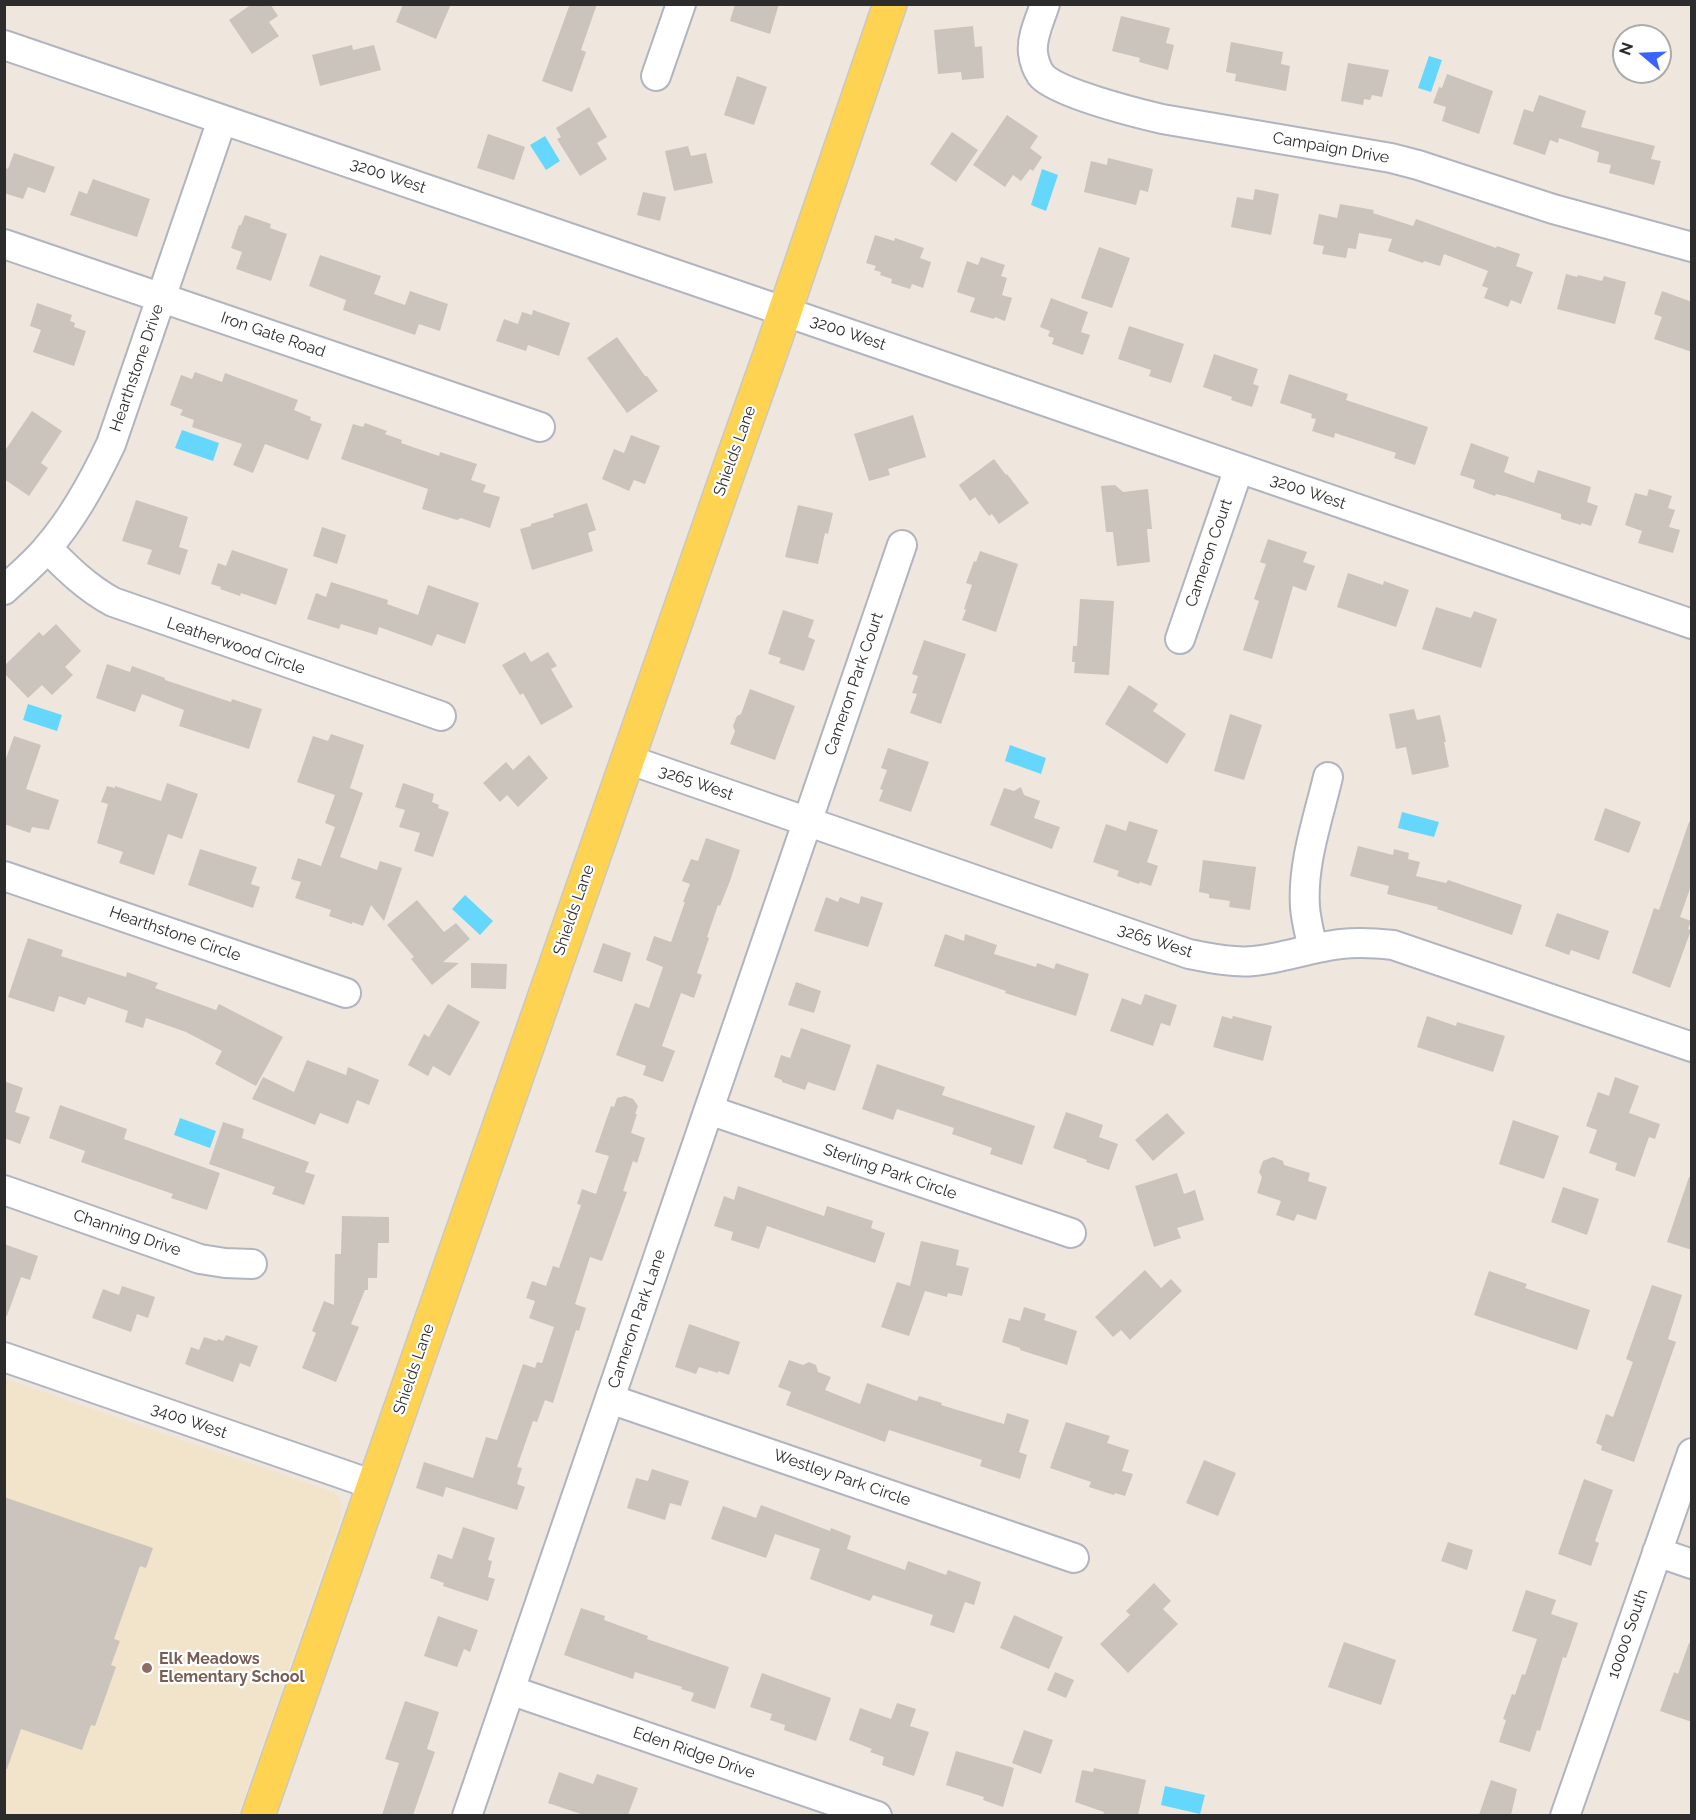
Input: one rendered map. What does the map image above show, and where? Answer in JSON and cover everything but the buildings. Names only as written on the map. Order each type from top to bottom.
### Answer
[{"type":"main road","name":"Shields Lane","points":[[258,1815],[785,311],[890,4]]},
{"type":"street","points":[[656,76],[681,4]]},
{"type":"street","name":"Campaign Drive","points":[[1045,4],[1032,44],[1033,55],[1042,76],[1063,89],[1162,119],[1409,162],[1553,209],[1692,247]]},
{"type":"street","name":"3200 West","points":[[4,45],[1692,624]]},
{"type":"street","name":"Hearthstone Drive","points":[[4,590],[47,548],[99,470],[111,444],[222,120]]},
{"type":"street","name":"Iron Gate Road","points":[[4,244],[540,428]]},
{"type":"street","name":"Cameron Court","points":[[1180,639],[1239,468]]},
{"type":"street","name":"Cameron Park Court","points":[[807,823],[902,545]]},
{"type":"street","name":"Leatherwood Circle","points":[[47,548],[81,581],[96,593],[113,602],[441,716]]},
{"type":"street","name":"3265 West","points":[[627,759],[1189,954],[1220,960],[1251,961],[1283,957],[1339,944],[1366,942],[1393,945],[1692,1047]]},
{"type":"street","points":[[1313,949],[1305,907],[1305,885],[1308,862],[1328,777]]},
{"type":"street","name":"Cameron Park Lane","points":[[467,1815],[807,823]]},
{"type":"street","name":"Hearthstone Circle","points":[[4,876],[346,993]]},
{"type":"street","name":"Sterling Park Circle","points":[[709,1110],[1071,1233]]},
{"type":"street","name":"Channing Drive","points":[[4,1190],[200,1259],[252,1264]]},
{"type":"street","name":"3400 West","points":[[4,1357],[374,1485]]},
{"type":"street","name":"Westley Park Circle","points":[[610,1398],[1074,1558]]},
{"type":"street","name":"10000 South","points":[[1565,1815],[1692,1453]]},
{"type":"street","points":[[1657,1552],[1692,1564]]},
{"type":"street","name":"Eden Ridge Drive","points":[[510,1690],[819,1806],[877,1815]]},
{"type":"shaded area","name":"Elk Meadows Elementary School","points":[[5,1379],[333,1492],[339,1497],[342,1508],[340,1520],[238,1815],[5,1816]]},
{"type":"water","points":[[1429,56],[1442,60],[1431,92],[1418,88]]},
{"type":"water","points":[[545,136],[560,161],[546,170],[530,145]]},
{"type":"water","points":[[1042,169],[1058,175],[1046,211],[1031,205]]},
{"type":"water","points":[[182,430],[219,443],[213,461],[175,448]]},
{"type":"water","points":[[28,704],[62,715],[57,731],[23,720]]},
{"type":"water","points":[[1010,745],[1046,758],[1041,774],[1005,761]]},
{"type":"water","points":[[1402,812],[1439,822],[1434,837],[1398,828]]},
{"type":"water","points":[[465,895],[493,921],[480,935],[452,909]]},
{"type":"water","points":[[180,1118],[216,1131],[210,1148],[174,1135]]},
{"type":"water","points":[[1165,1786],[1205,1795],[1200,1814],[1161,1805]]},
{"type":"place","name":"Elk Meadows Elementary School","points":[[147,1668]]}]
